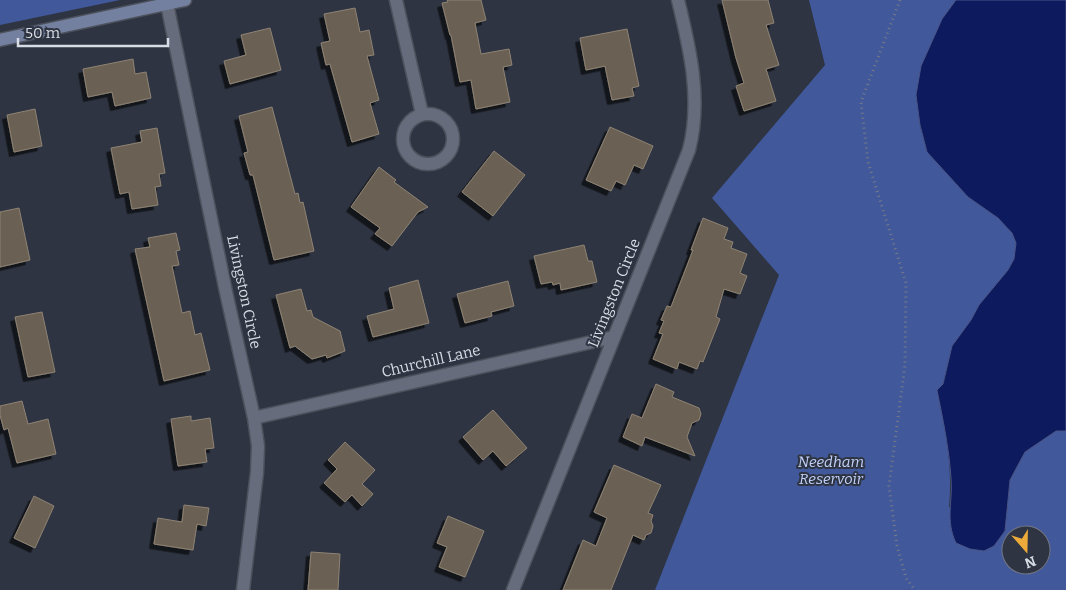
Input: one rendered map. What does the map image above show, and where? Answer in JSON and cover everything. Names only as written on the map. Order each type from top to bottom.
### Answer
[{"type":"street","points":[[0,40],[185,0]]},
{"type":"street","points":[[396,0],[422,114]]},
{"type":"street","name":"Livingston Circle","points":[[513,590],[689,150],[696,111],[694,79],[678,0]]},
{"type":"street","name":"Livingston Circle","points":[[167,4],[254,418],[258,446],[257,472],[243,590]]},
{"type":"street","points":[[431,113],[446,120],[454,135],[451,152],[438,162],[421,163],[408,154],[404,147],[404,130],[408,123],[422,114],[431,113]]},
{"type":"street","name":"Churchill Lane","points":[[254,418],[614,337]]},
{"type":"path","points":[[900,0],[861,102],[868,162],[906,284],[905,365],[888,486],[897,546],[906,578],[915,590]]},
{"type":"green space","points":[[0,0],[120,0],[0,25]]},
{"type":"green space","name":"Needham Reservoir","points":[[809,0],[956,0],[942,19],[916,95],[920,125],[927,152],[968,197],[998,218],[1012,233],[1016,243],[1014,259],[1008,270],[979,305],[971,320],[952,346],[943,384],[937,390],[949,462],[949,507],[1001,529],[1001,575],[1051,575],[1051,525],[1006,525],[1010,480],[1025,452],[1056,431],[1066,431],[1066,590],[655,590],[779,275],[712,198],[825,65]]},
{"type":"shaded area","points":[[956,0],[1066,0],[1066,431],[1056,431],[1025,452],[1010,480],[1006,525],[1001,525],[1001,536],[994,546],[984,551],[970,549],[956,543],[953,535],[950,519],[950,467],[946,434],[937,390],[943,384],[952,346],[971,320],[979,305],[1008,270],[1014,259],[1016,243],[1012,233],[998,218],[968,197],[927,152],[920,125],[916,95],[921,66],[942,19]]},
{"type":"building","points":[[447,0],[481,0],[486,20],[475,23],[481,54],[509,49],[512,65],[503,67],[510,102],[476,109],[471,80],[460,82],[451,35],[442,3],[448,2]]},
{"type":"building","points":[[722,0],[768,0],[774,23],[766,25],[779,65],[766,69],[776,101],[744,111],[736,86],[744,83]]},
{"type":"building","points":[[355,8],[360,32],[369,30],[374,55],[367,56],[379,100],[370,103],[379,134],[352,142],[330,64],[326,65],[321,43],[330,41],[324,14]]},
{"type":"building","points":[[270,28],[281,70],[230,84],[224,61],[246,55],[241,35]]},
{"type":"building","points":[[627,29],[639,86],[632,88],[634,96],[612,100],[605,66],[586,70],[580,38]]},
{"type":"building","points":[[133,59],[135,74],[146,72],[151,98],[115,106],[112,92],[88,97],[83,69]]},
{"type":"building","points":[[272,107],[295,194],[298,193],[300,203],[303,202],[314,251],[274,260],[253,175],[250,175],[244,153],[248,152],[239,116]]},
{"type":"building","points":[[35,109],[42,146],[14,152],[7,115]]},
{"type":"building","points":[[610,127],[653,146],[643,169],[634,165],[625,185],[616,181],[611,191],[586,180]]},
{"type":"building","points":[[157,128],[165,173],[159,174],[161,186],[155,187],[158,205],[132,209],[129,192],[120,194],[111,148],[142,142],[140,131]]},
{"type":"building","points":[[494,151],[525,175],[493,216],[462,192]]},
{"type":"building","points":[[379,167],[396,180],[394,182],[428,207],[418,212],[392,246],[375,234],[380,228],[351,207]]},
{"type":"building","points":[[19,208],[30,260],[0,267],[0,212]]},
{"type":"building","points":[[703,218],[728,228],[724,239],[733,242],[731,248],[747,254],[740,273],[747,276],[740,294],[724,289],[716,317],[720,319],[703,362],[700,361],[697,369],[679,362],[677,369],[653,359],[663,334],[659,333],[664,321],[661,320],[667,306],[671,307]]},
{"type":"building","points":[[176,233],[180,250],[176,251],[179,265],[172,266],[182,313],[190,311],[195,335],[201,333],[210,370],[164,381],[135,249],[150,247],[148,238]]},
{"type":"building","points":[[584,245],[588,261],[592,261],[597,282],[561,290],[560,283],[553,285],[552,282],[541,284],[534,256]]},
{"type":"building","points":[[418,280],[429,323],[373,337],[367,316],[394,309],[389,288]]},
{"type":"building","points":[[508,281],[514,306],[491,312],[492,316],[465,323],[457,294]]},
{"type":"building","points":[[301,289],[307,311],[311,310],[313,317],[340,331],[345,351],[327,358],[326,355],[312,359],[295,346],[290,348],[276,295]]},
{"type":"building","points":[[42,312],[55,372],[28,377],[15,317]]},
{"type":"building","points":[[656,384],[674,392],[672,397],[699,408],[701,414],[699,420],[692,423],[687,437],[695,456],[645,437],[642,446],[623,437],[632,414],[642,418]]},
{"type":"building","points":[[22,401],[28,424],[48,419],[56,454],[17,463],[8,428],[4,430],[0,406]]},
{"type":"building","points":[[493,410],[527,448],[506,466],[493,451],[483,460],[463,437]]},
{"type":"building","points":[[191,416],[191,421],[210,418],[214,448],[205,449],[207,462],[178,466],[171,419]]},
{"type":"building","points":[[345,442],[375,470],[362,484],[373,494],[362,506],[352,495],[345,502],[324,483],[337,469],[328,460]]},
{"type":"building","points":[[614,465],[661,485],[648,513],[653,515],[651,533],[646,535],[644,540],[633,535],[611,590],[563,590],[583,540],[596,546],[607,518],[594,512]]},
{"type":"building","points":[[34,496],[54,506],[35,548],[14,538]]},
{"type":"building","points":[[184,505],[209,508],[206,526],[197,524],[193,550],[154,544],[158,518],[182,522]]},
{"type":"building","points":[[448,516],[484,531],[465,577],[439,567],[447,547],[437,543]]},
{"type":"building","points":[[311,552],[340,554],[338,590],[308,590]]}]
